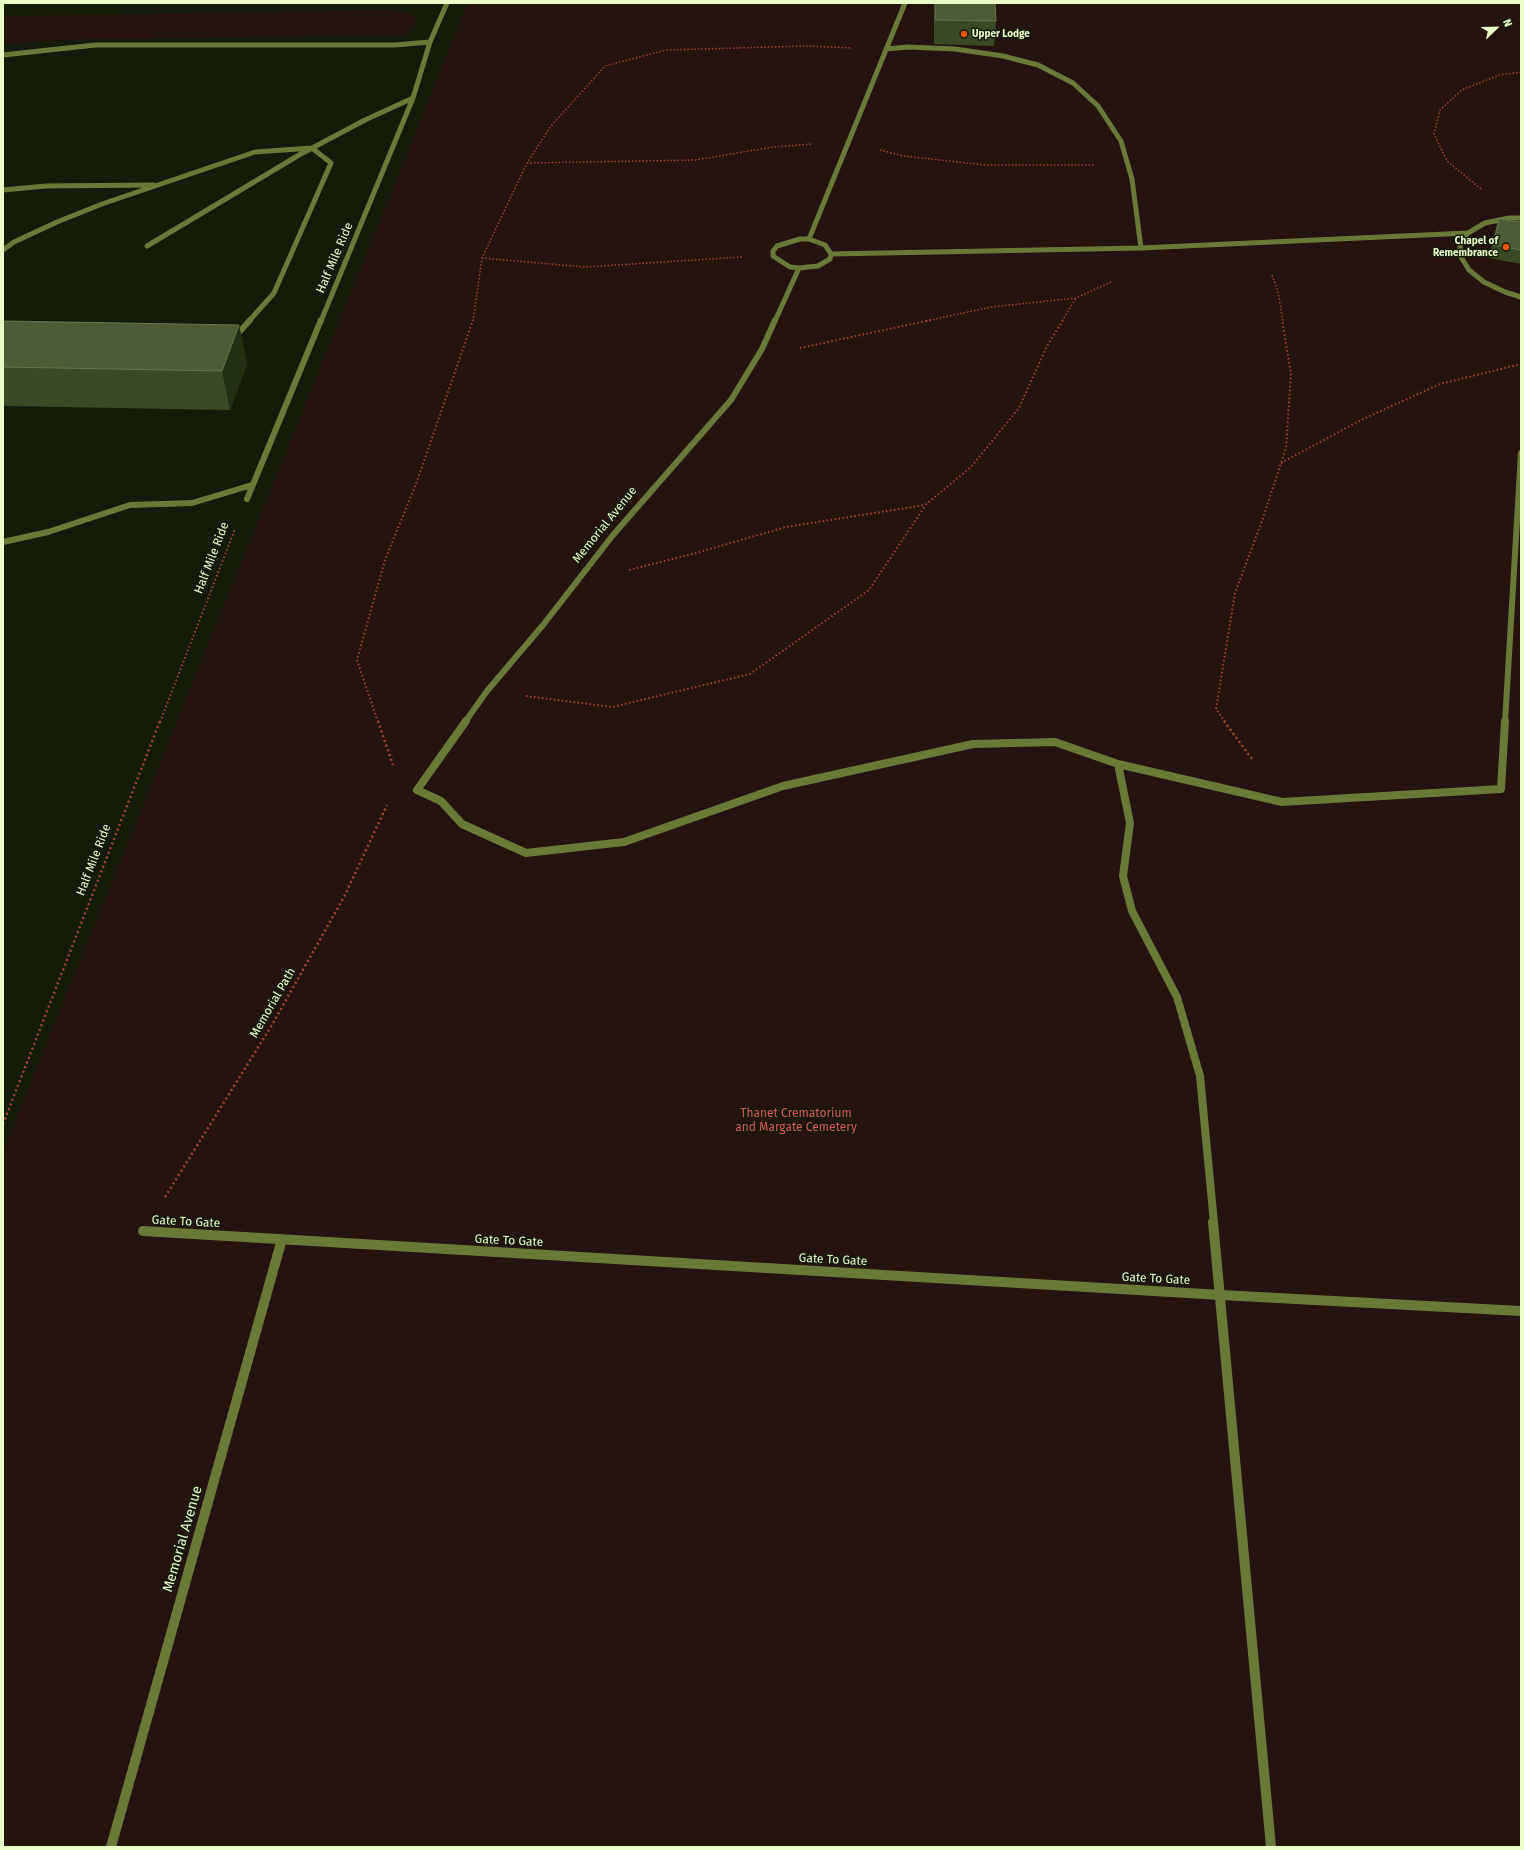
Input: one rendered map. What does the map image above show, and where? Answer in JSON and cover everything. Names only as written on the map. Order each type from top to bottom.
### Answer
[{"type":"lane","name":"Half Mile Ride","points":[[247,499],[413,98],[430,42],[446,3]]},
{"type":"lane","points":[[809,239],[905,3]]},
{"type":"lane","points":[[3,55],[95,46],[395,45],[430,42]]},
{"type":"lane","points":[[886,49],[908,47],[955,49],[1003,56],[1038,65],[1073,83],[1098,106],[1121,141],[1132,180],[1141,248]]},
{"type":"lane","points":[[147,246],[312,148],[413,98]]},
{"type":"lane","points":[[3,250],[14,242],[57,222],[102,204],[255,152],[312,148],[331,163],[274,293],[229,343]]},
{"type":"lane","points":[[3,190],[46,186],[161,185]]},
{"type":"lane","points":[[1521,218],[1509,218],[1485,223],[1468,233],[1460,244],[1461,257],[1468,270],[1484,282],[1505,292],[1521,297]]},
{"type":"lane","points":[[831,254],[1141,248],[1468,233]]},
{"type":"lane","points":[[809,239],[825,245],[830,249],[831,254],[830,259],[818,266],[799,268],[782,264],[773,256],[774,251],[783,243],[809,239]]},
{"type":"lane","name":"Memorial Avenue","points":[[417,790],[487,691],[543,625],[613,535],[731,400],[762,350],[799,268]]},
{"type":"lane","points":[[417,790],[441,802],[462,824],[526,853],[624,842],[783,786],[973,744],[1055,742],[1118,764],[1282,802],[1501,789],[1521,453]]},
{"type":"lane","points":[[3,542],[48,532],[130,505],[192,503],[252,485]]},
{"type":"lane","points":[[1118,764],[1130,823],[1123,876],[1132,911],[1177,998],[1200,1076],[1271,1847]]},
{"type":"lane","name":"Gate To Gate","points":[[143,1231],[1221,1295],[1521,1311]]},
{"type":"lane","name":"Memorial Avenue","points":[[111,1847],[282,1240]]},
{"type":"path","points":[[417,790],[393,765],[357,660],[385,560],[416,484],[473,321],[482,258],[526,163],[551,126],[605,66],[666,50],[807,46],[886,49]]},
{"type":"path","points":[[1484,191],[1447,161],[1434,134],[1440,110],[1462,90],[1499,76],[1521,72]]},
{"type":"path","points":[[526,163],[695,160],[773,147],[848,142],[904,156],[985,165],[1062,166],[1128,164]]},
{"type":"path","points":[[1260,242],[1278,292],[1292,374],[1286,448],[1262,521],[1235,593],[1216,709],[1282,802]]},
{"type":"path","points":[[756,359],[833,340],[991,307],[1076,298],[1141,269],[1141,248]]},
{"type":"path","points":[[482,258],[585,267],[739,258],[774,251]]},
{"type":"path","points":[[487,691],[612,707],[750,674],[869,590],[925,505],[971,467],[1020,408],[1047,346],[1076,298]]},
{"type":"path","points":[[1281,463],[1361,420],[1440,384],[1521,364]]},
{"type":"path","name":"Half Mile Ride","points":[[3,1124],[247,499]]},
{"type":"path","points":[[575,583],[696,553],[786,527],[925,505]]},
{"type":"path","name":"Memorial Path","points":[[143,1231],[272,1025],[345,895],[388,803],[417,790]]},
{"type":"green space","name":"Thanet Crematorium and Margate Cemetery","points":[[468,3],[1521,3],[1521,1847],[3,1847],[3,1151]]},
{"type":"green space","points":[[387,10],[408,13],[414,16],[416,21],[406,35],[87,39],[3,44],[3,16]]},
{"type":"building","points":[[935,3],[995,3],[996,21],[935,20]]},
{"type":"building","points":[[1499,219],[1521,222],[1521,250],[1493,245]]},
{"type":"building","points":[[3,321],[239,325],[222,371],[3,367]]},
{"type":"place","name":"Upper Lodge","points":[[964,34]]},
{"type":"place","name":"Chapel of Remembrance","points":[[1506,247]]}]
